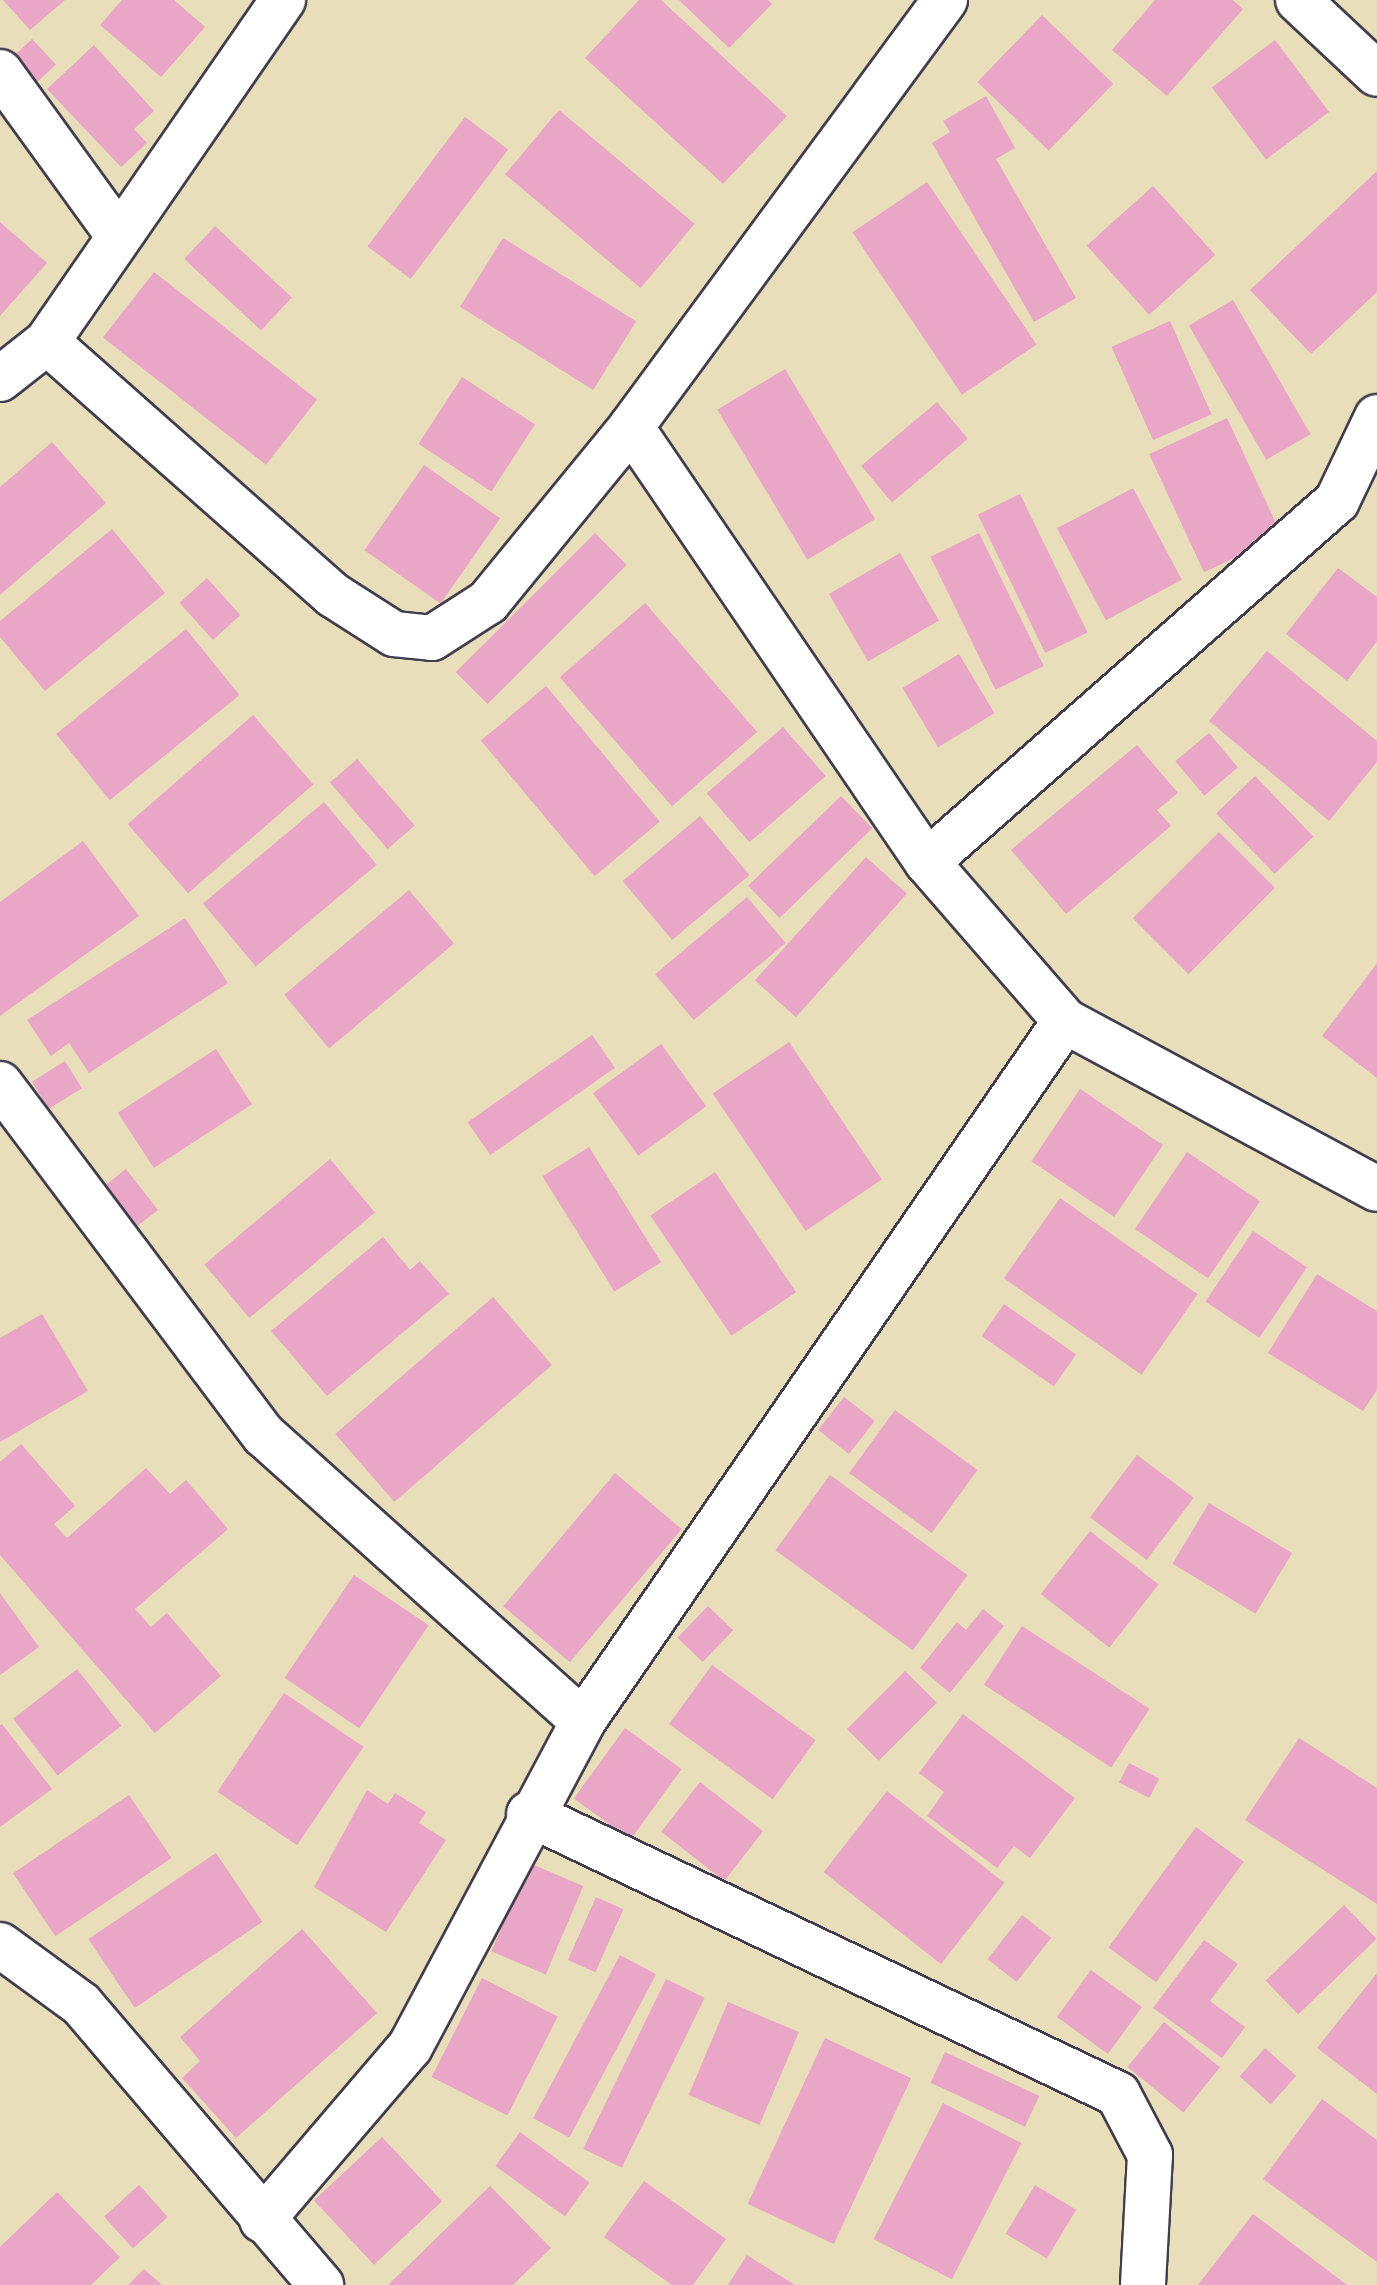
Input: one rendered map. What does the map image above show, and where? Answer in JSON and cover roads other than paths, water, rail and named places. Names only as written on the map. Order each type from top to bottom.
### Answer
[{"type":"street","points":[[0,379],[47,342],[283,0]]},
{"type":"street","points":[[47,342],[333,595],[394,634],[432,638],[488,602],[631,427],[945,0]]},
{"type":"street","points":[[1298,0],[1377,74]]},
{"type":"street","points":[[0,72],[118,235]]},
{"type":"street","points":[[927,862],[1337,501],[1377,417]]},
{"type":"street","points":[[631,427],[927,862],[1065,1021],[1377,1189]]},
{"type":"street","points":[[262,2220],[410,2047],[529,1814],[583,1721],[1065,1021]]},
{"type":"street","points":[[0,1084],[264,1435],[583,1721]]},
{"type":"street","points":[[529,1814],[1118,2094],[1150,2155],[1143,2285]]},
{"type":"street","points":[[0,1945],[81,2004],[262,2220],[321,2285]]}]
